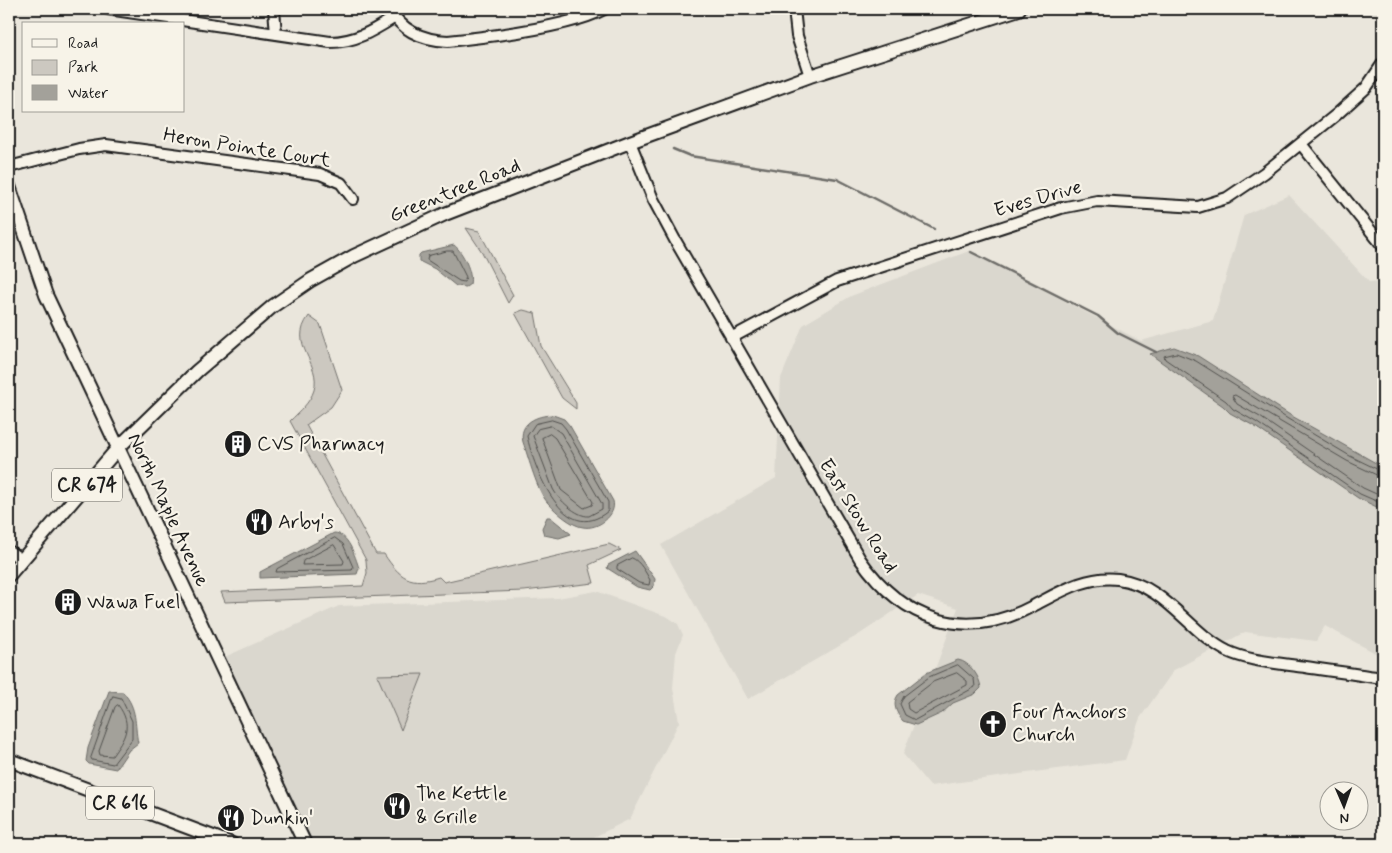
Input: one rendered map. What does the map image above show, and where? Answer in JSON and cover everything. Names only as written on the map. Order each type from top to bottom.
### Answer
[{"type":"main road","name":"Greentree Road","points":[[9,575],[118,448],[230,341],[273,306],[318,276],[406,231],[630,142],[810,76],[1019,9]]},
{"type":"main road","name":"North Maple Avenue","points":[[9,186],[37,275],[305,844]]},
{"type":"main road","name":"CR 616","points":[[9,760],[232,844]]},
{"type":"street","points":[[108,9],[341,42],[368,34],[392,13],[413,33],[435,41],[448,41],[549,25],[604,9]]},
{"type":"street","points":[[274,9],[276,34]]},
{"type":"street","points":[[794,9],[797,36],[810,76]]},
{"type":"street","name":"Eves Drive","points":[[731,338],[800,300],[846,278],[1064,207],[1097,201],[1182,207],[1213,203],[1240,191],[1301,144],[1366,88],[1383,63]]},
{"type":"street","name":"East Stow Road","points":[[630,142],[660,212],[860,559],[882,587],[910,608],[925,616],[957,624],[989,623],[1019,613],[1074,585],[1089,581],[1118,579],[1146,588],[1158,595],[1203,634],[1229,652],[1274,663],[1383,678]]},
{"type":"street","points":[[1301,144],[1383,246]]},
{"type":"street","name":"Heron Pointe Court","points":[[9,167],[79,148],[106,145],[320,174],[341,184],[353,199]]},
{"type":"street","points":[[9,551],[22,560]]},
{"type":"shaded area","points":[[1289,195],[1369,282],[1383,281],[1383,648],[1379,655],[1325,626],[1316,641],[1245,632],[1174,670],[1140,718],[1125,760],[930,786],[903,754],[958,608],[918,595],[860,634],[748,699],[661,545],[776,478],[781,378],[803,325],[851,296],[969,251],[1141,341],[1213,321],[1244,215]]},
{"type":"shaded area","points":[[596,591],[668,617],[678,624],[683,635],[676,653],[673,688],[679,722],[630,819],[580,844],[305,844],[218,660],[339,606],[558,598]]},
{"type":"green space","points":[[466,228],[479,231],[513,295],[508,303],[482,252]]},
{"type":"green space","points":[[523,310],[535,313],[541,346],[576,403],[576,409],[562,398],[515,313]]},
{"type":"green space","points":[[309,316],[320,324],[342,390],[331,407],[306,425],[376,554],[384,554],[395,569],[407,578],[420,581],[439,577],[444,582],[609,544],[621,550],[589,565],[594,583],[524,591],[225,602],[221,592],[363,586],[367,573],[366,560],[290,421],[307,403],[314,390],[314,371],[303,345],[302,336],[303,326]]},
{"type":"green space","points":[[423,674],[401,730],[377,675]]},
{"type":"water","points":[[454,245],[461,253],[469,269],[471,279],[470,284],[466,287],[456,286],[435,269],[419,261],[421,253]]},
{"type":"water","points":[[1174,347],[1198,356],[1290,415],[1383,467],[1383,510],[1358,498],[1254,426],[1230,413],[1150,354]]},
{"type":"water","points":[[547,415],[564,419],[570,426],[613,501],[612,511],[600,524],[583,527],[569,521],[551,507],[540,491],[522,435],[523,430],[530,421]]},
{"type":"water","points":[[547,517],[550,517],[571,534],[559,538],[544,535],[542,528]]},
{"type":"water","points":[[334,533],[343,537],[350,546],[359,568],[357,574],[260,578],[260,572]]},
{"type":"water","points":[[635,551],[655,579],[654,586],[650,590],[637,587],[607,568],[608,565]]},
{"type":"water","points":[[958,660],[967,664],[974,671],[979,679],[981,688],[975,694],[953,703],[942,713],[916,725],[903,721],[898,715],[896,708],[895,702],[898,695],[926,673]]},
{"type":"water","points":[[109,691],[123,692],[128,698],[135,716],[138,743],[129,750],[116,769],[89,764],[86,761],[88,748]]},
{"type":"waterway","points":[[673,149],[690,156],[837,179],[934,229]]},
{"type":"waterway","points":[[971,252],[1098,316],[1118,333],[1156,352]]},
{"type":"place","name":"CVS Pharmacy","points":[[238,444]]},
{"type":"place","name":"Arby's","points":[[259,522]]},
{"type":"place","name":"Wawa Fuel","points":[[68,602]]},
{"type":"place","name":"Four Anchors Church","points":[[993,724]]},
{"type":"place","name":"The Kettle & Grille","points":[[397,806]]},
{"type":"place","name":"Dunkin'","points":[[231,818]]}]
